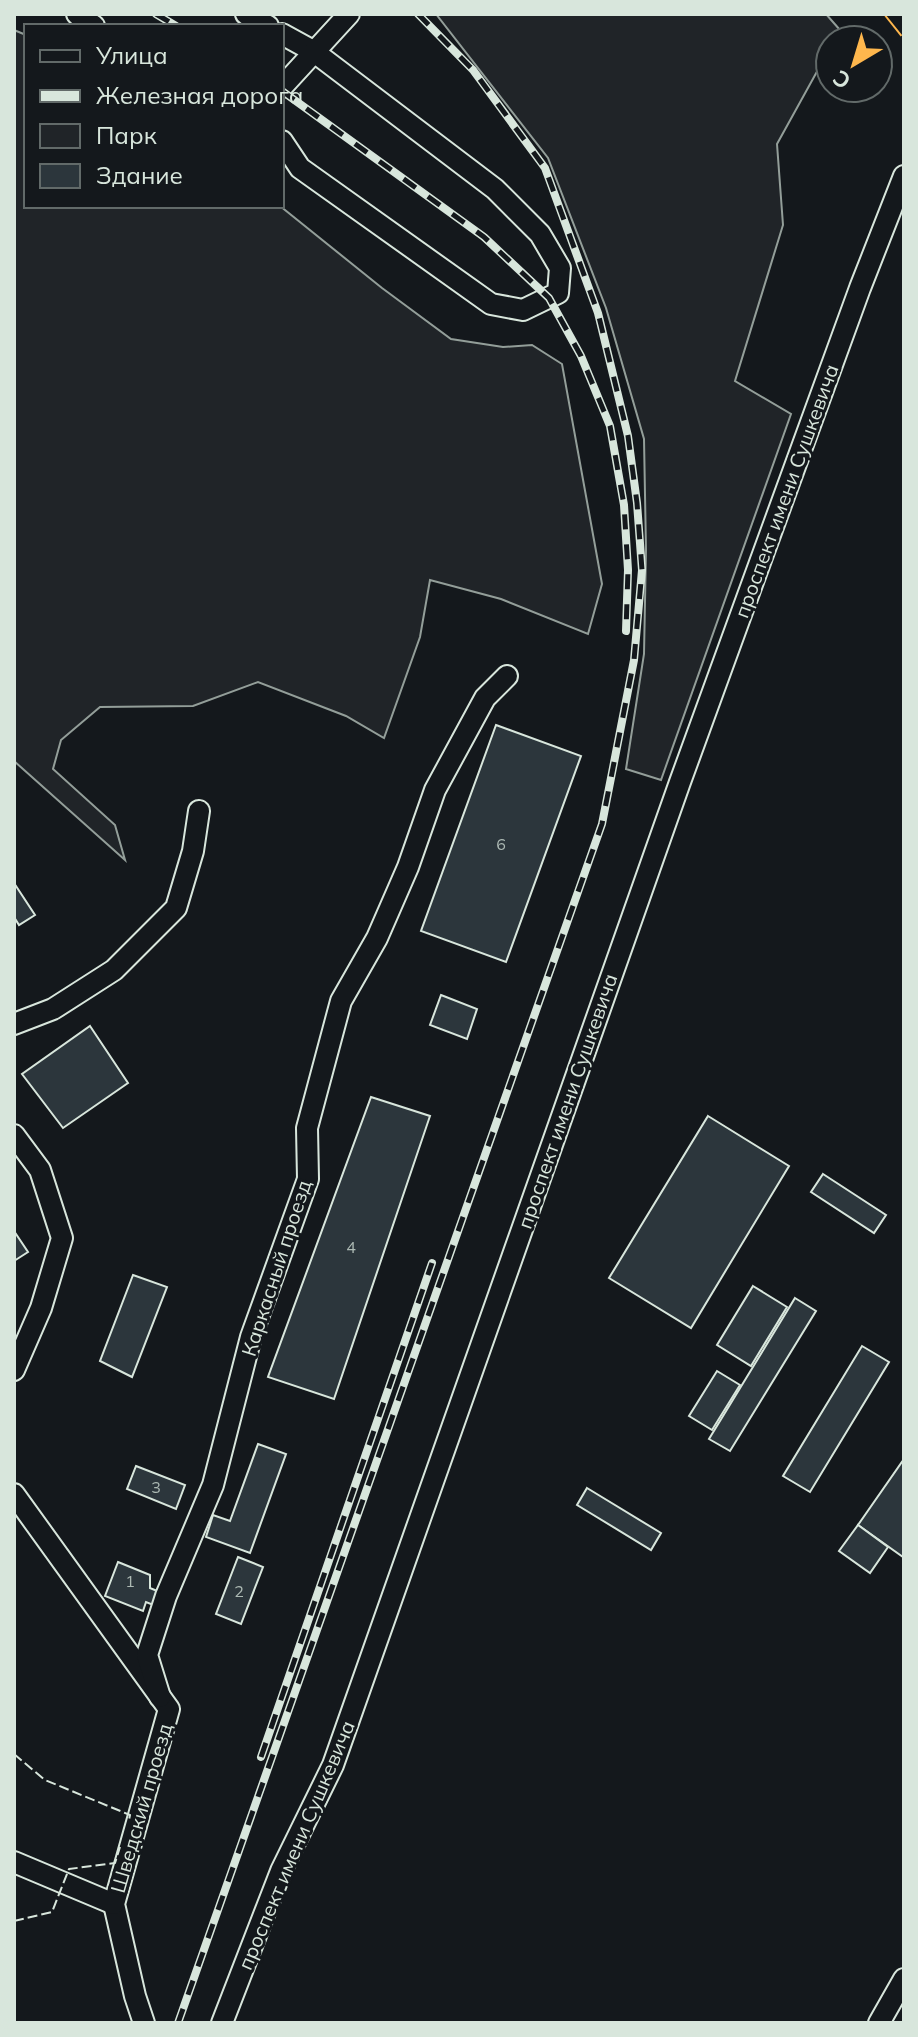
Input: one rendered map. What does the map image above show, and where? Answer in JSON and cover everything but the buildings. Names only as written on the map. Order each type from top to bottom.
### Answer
[{"type":"street","points":[[246,14],[264,24]]},
{"type":"street","points":[[284,85],[349,14]]},
{"type":"street","points":[[284,35],[313,51],[495,189],[540,234],[560,268],[558,293],[523,310],[491,304],[300,168],[284,144]]},
{"type":"street","name":"проспект имени Сушкевича","points":[[222,2023],[281,1871],[333,1765],[675,797],[854,303],[904,176]]},
{"type":"street","name":"Каркасный проезд","points":[[160,1697],[147,1655],[166,1596],[213,1485],[251,1337],[308,1179],[307,1128],[341,1001],[377,938],[396,896],[435,790],[485,698],[507,676]]},
{"type":"street","points":[[14,1024],[53,1009],[114,970],[176,908],[193,851],[199,811]]},
{"type":"street","points":[[14,1135],[40,1170],[62,1238],[41,1308],[14,1370]]},
{"type":"street","name":"Шведский проезд","points":[[14,1494],[169,1709],[114,1904],[144,2023]]},
{"type":"street","points":[[14,1862],[114,1904]]},
{"type":"street","points":[[879,2023],[904,1979]]},
{"type":"green space","points":[[436,14],[826,14],[835,24],[814,24],[814,77],[777,144],[783,225],[735,381],[791,414],[661,780],[626,769],[644,654],[644,439],[606,308],[548,158]]},
{"type":"green space","points":[[14,30],[24,34],[24,208],[282,208],[451,339],[503,347],[532,345],[562,364],[602,584],[588,634],[501,599],[430,580],[420,637],[384,738],[346,716],[258,682],[193,706],[100,707],[61,740],[53,769],[115,825],[125,860],[14,761]]},
{"type":"railway","points":[[156,14],[173,24]]},
{"type":"railway","points":[[178,2023],[602,824],[634,660],[642,570],[637,503],[628,436],[598,313],[545,168],[473,70],[418,14]]},
{"type":"railway","points":[[284,92],[484,237],[549,298],[581,356],[610,426],[624,505],[628,570],[626,631]]},
{"type":"railway","points":[[261,1757],[432,1263]]},
{"type":"fence","points":[[14,1754],[45,1780],[130,1815],[129,1820]]},
{"type":"fence","points":[[14,1921],[52,1912],[69,1869],[115,1863],[120,1847]]},
{"type":"power","points":[[884,14],[904,39]]}]
